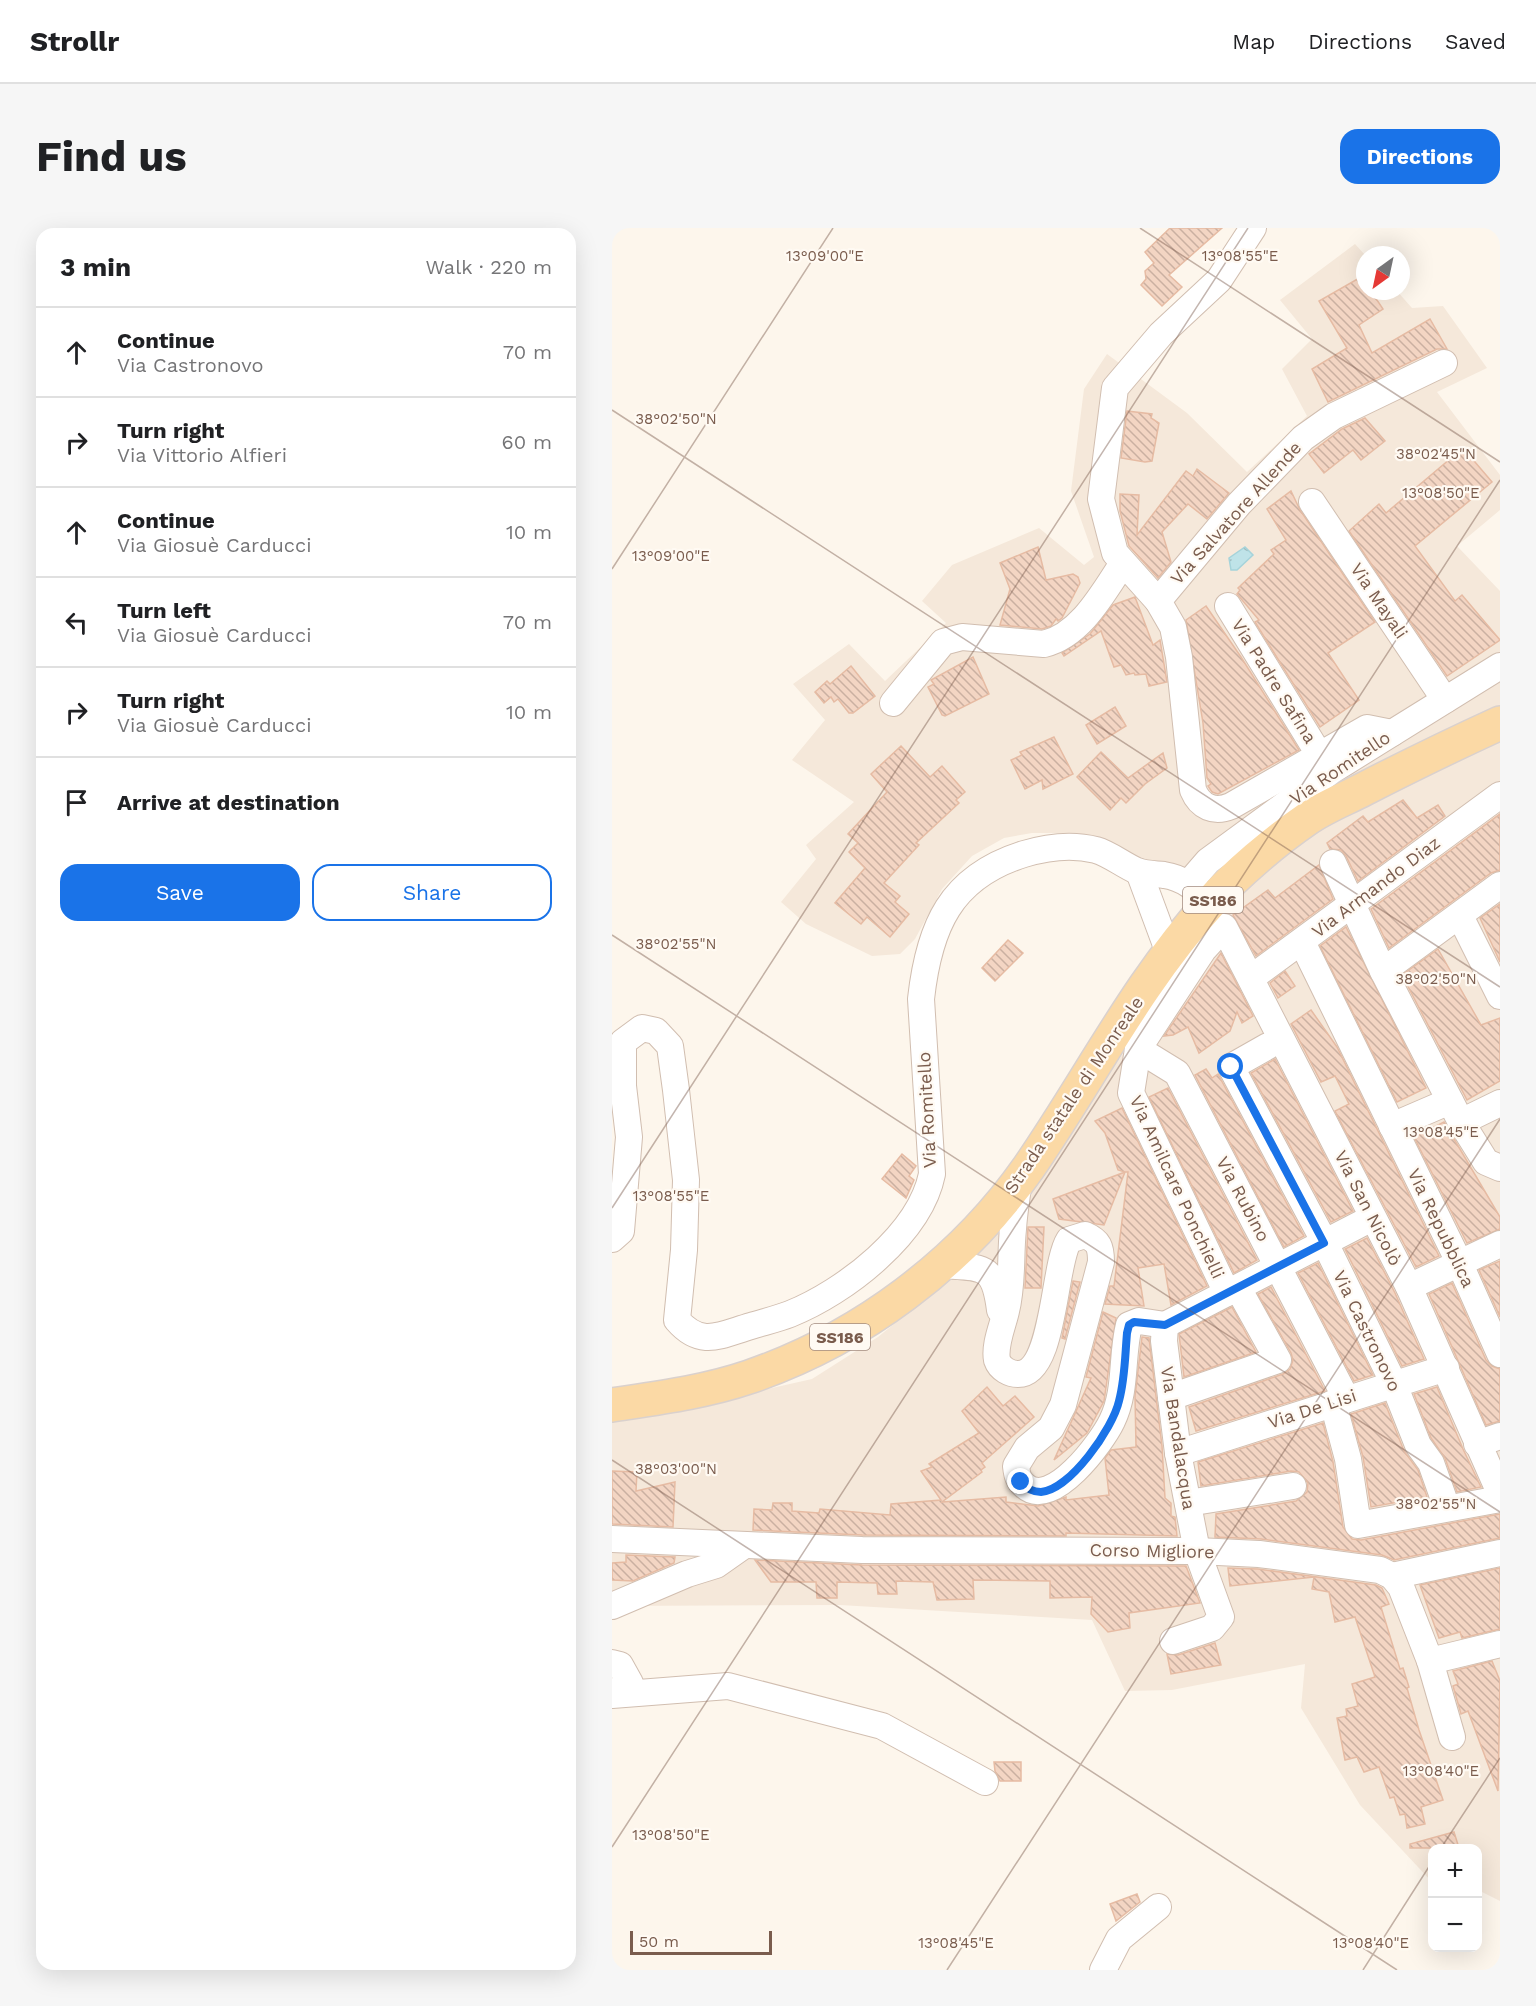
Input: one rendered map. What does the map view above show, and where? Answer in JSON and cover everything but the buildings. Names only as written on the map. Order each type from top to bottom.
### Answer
[{"type":"main road","name":"Strada statale di Monreale","points":[[612,1405],[685,1394],[737,1381],[806,1355],[877,1315],[940,1265],[988,1219],[1019,1179],[1169,953],[1208,904],[1308,818],[1432,754],[1500,723]]},
{"type":"street","points":[[1253,228],[1219,280],[1161,334],[1115,388],[1101,499],[1115,553],[1158,601],[1173,627],[1179,657],[1193,790],[1201,804],[1216,810],[1224,809],[1367,728],[1392,734]]},
{"type":"street","name":"Via Salvatore Allende","points":[[1158,601],[1239,504],[1303,438],[1335,416],[1444,363]]},
{"type":"street","name":"Via Mayali","points":[[1312,502],[1445,700]]},
{"type":"street","points":[[893,703],[924,662],[944,642],[962,637],[1044,644],[1055,641],[1072,630],[1123,563]]},
{"type":"street","name":"Via Padre Safina","points":[[1228,606],[1320,756]]},
{"type":"street","name":"Via Romitello","points":[[1208,904],[1208,861],[1331,771],[1500,666]]},
{"type":"street","name":"Via Armando Diaz","points":[[1251,978],[1500,795]]},
{"type":"street","name":"Via Romitello","points":[[612,1239],[621,1231],[629,1137],[623,1086],[623,1042],[642,1028],[656,1031],[670,1046],[686,1180],[684,1250],[677,1320],[687,1333],[707,1339],[791,1313],[852,1279],[904,1230],[927,1194],[932,1174],[921,999],[928,952],[936,927],[955,896],[969,881],[990,867],[1037,850],[1066,846],[1098,850],[1139,872]]},
{"type":"street","points":[[1333,863],[1383,971],[1455,1111],[1495,1167]]},
{"type":"street","points":[[1169,953],[1139,872],[1167,876],[1208,904]]},
{"type":"street","points":[[1383,971],[1500,885]]},
{"type":"street","name":"Via San Nicolò","points":[[1208,904],[1251,978],[1409,1287],[1446,1368],[1488,1440],[1500,1493]]},
{"type":"street","name":"Via Amilcare Ponchielli","points":[[1171,1397],[1278,1360],[1232,1290],[1131,1093],[1138,1049],[1203,950],[1208,904]]},
{"type":"street","points":[[1460,916],[1500,996]]},
{"type":"street","name":"Via Repubblica","points":[[1302,942],[1459,1262],[1489,1303],[1500,1354]]},
{"type":"street","name":"Via Castronovo","points":[[1268,1046],[1231,1067],[1324,1243],[1393,1382],[1418,1445],[1431,1463],[1447,1508]]},
{"type":"street","name":"Via Rubino","points":[[1138,1049],[1177,1073],[1278,1266],[1340,1400],[1358,1526],[1447,1508]]},
{"type":"street","points":[[1392,1126],[1500,1103]]},
{"type":"street","points":[[1019,1179],[1013,1228],[1010,1298],[997,1360],[1002,1369],[1013,1374],[1023,1374],[1033,1369],[1040,1356],[1051,1322],[1064,1248],[1069,1240],[1078,1235],[1095,1239],[1101,1248],[1101,1262],[1063,1406],[1051,1428],[1027,1448],[1016,1466],[1021,1482],[1029,1490],[1040,1492],[1050,1489],[1068,1477],[1094,1449],[1112,1422],[1119,1403],[1129,1325],[1139,1321],[1165,1325],[1372,1218]]},
{"type":"street","points":[[1409,1287],[1500,1244]]},
{"type":"street","points":[[940,1265],[976,1268],[993,1278],[996,1284],[1002,1328]]},
{"type":"street","name":"Via Bandalacqua","points":[[1165,1325],[1164,1341],[1178,1453],[1197,1551],[1221,1617],[1212,1628],[1173,1641]]},
{"type":"street","name":"Via De Lisi","points":[[1178,1453],[1393,1382],[1446,1368]]},
{"type":"street","points":[[1188,1503],[1293,1486]]},
{"type":"street","points":[[1447,1508],[1500,1499]]},
{"type":"street","name":"Corso Migliore","points":[[612,1539],[862,1550],[1197,1551],[1270,1556],[1380,1570],[1392,1576]]},
{"type":"street","points":[[612,1606],[687,1574],[716,1565],[743,1546]]},
{"type":"street","points":[[1452,1737],[1430,1661],[1401,1587],[1392,1576],[1500,1553]]},
{"type":"street","points":[[1430,1661],[1498,1650]]},
{"type":"street","points":[[612,1663],[620,1665],[630,1683],[612,1694]]},
{"type":"street","points":[[612,1694],[728,1686],[882,1726],[985,1782]]},
{"type":"street","points":[[1103,1970],[1119,1939],[1158,1907]]},
{"type":"shaded area","points":[[1355,244],[1356,300],[1405,300],[1412,308],[1443,306],[1487,368],[1437,392],[1500,475],[1500,510],[1457,546],[1500,591],[1500,1901],[1482,1892],[1482,1844],[1428,1844],[1428,1878],[1360,1805],[1301,1708],[1305,1664],[1172,1690],[1125,1691],[1092,1620],[840,1605],[612,1606],[612,1413],[719,1400],[812,1379],[878,1337],[966,1265],[1143,1027],[1216,917],[1078,833],[1032,833],[1004,838],[972,856],[942,889],[915,939],[900,954],[872,956],[806,924],[781,902],[816,859],[806,845],[854,802],[792,760],[825,720],[793,684],[849,644],[885,681],[946,623],[922,601],[952,565],[1039,528],[1084,565],[1094,557],[1071,491],[1084,389],[1107,354],[1187,413],[1247,472],[1307,416],[1282,369],[1312,339],[1280,300]]},
{"type":"water","points":[[1245,547],[1253,555],[1237,570],[1231,570],[1229,558]]},
{"type":"route","points":[[1021,1482],[1029,1490],[1040,1492],[1050,1489],[1068,1477],[1094,1449],[1112,1422],[1119,1403],[1129,1325],[1139,1321],[1165,1325],[1324,1243],[1231,1067]]}]
